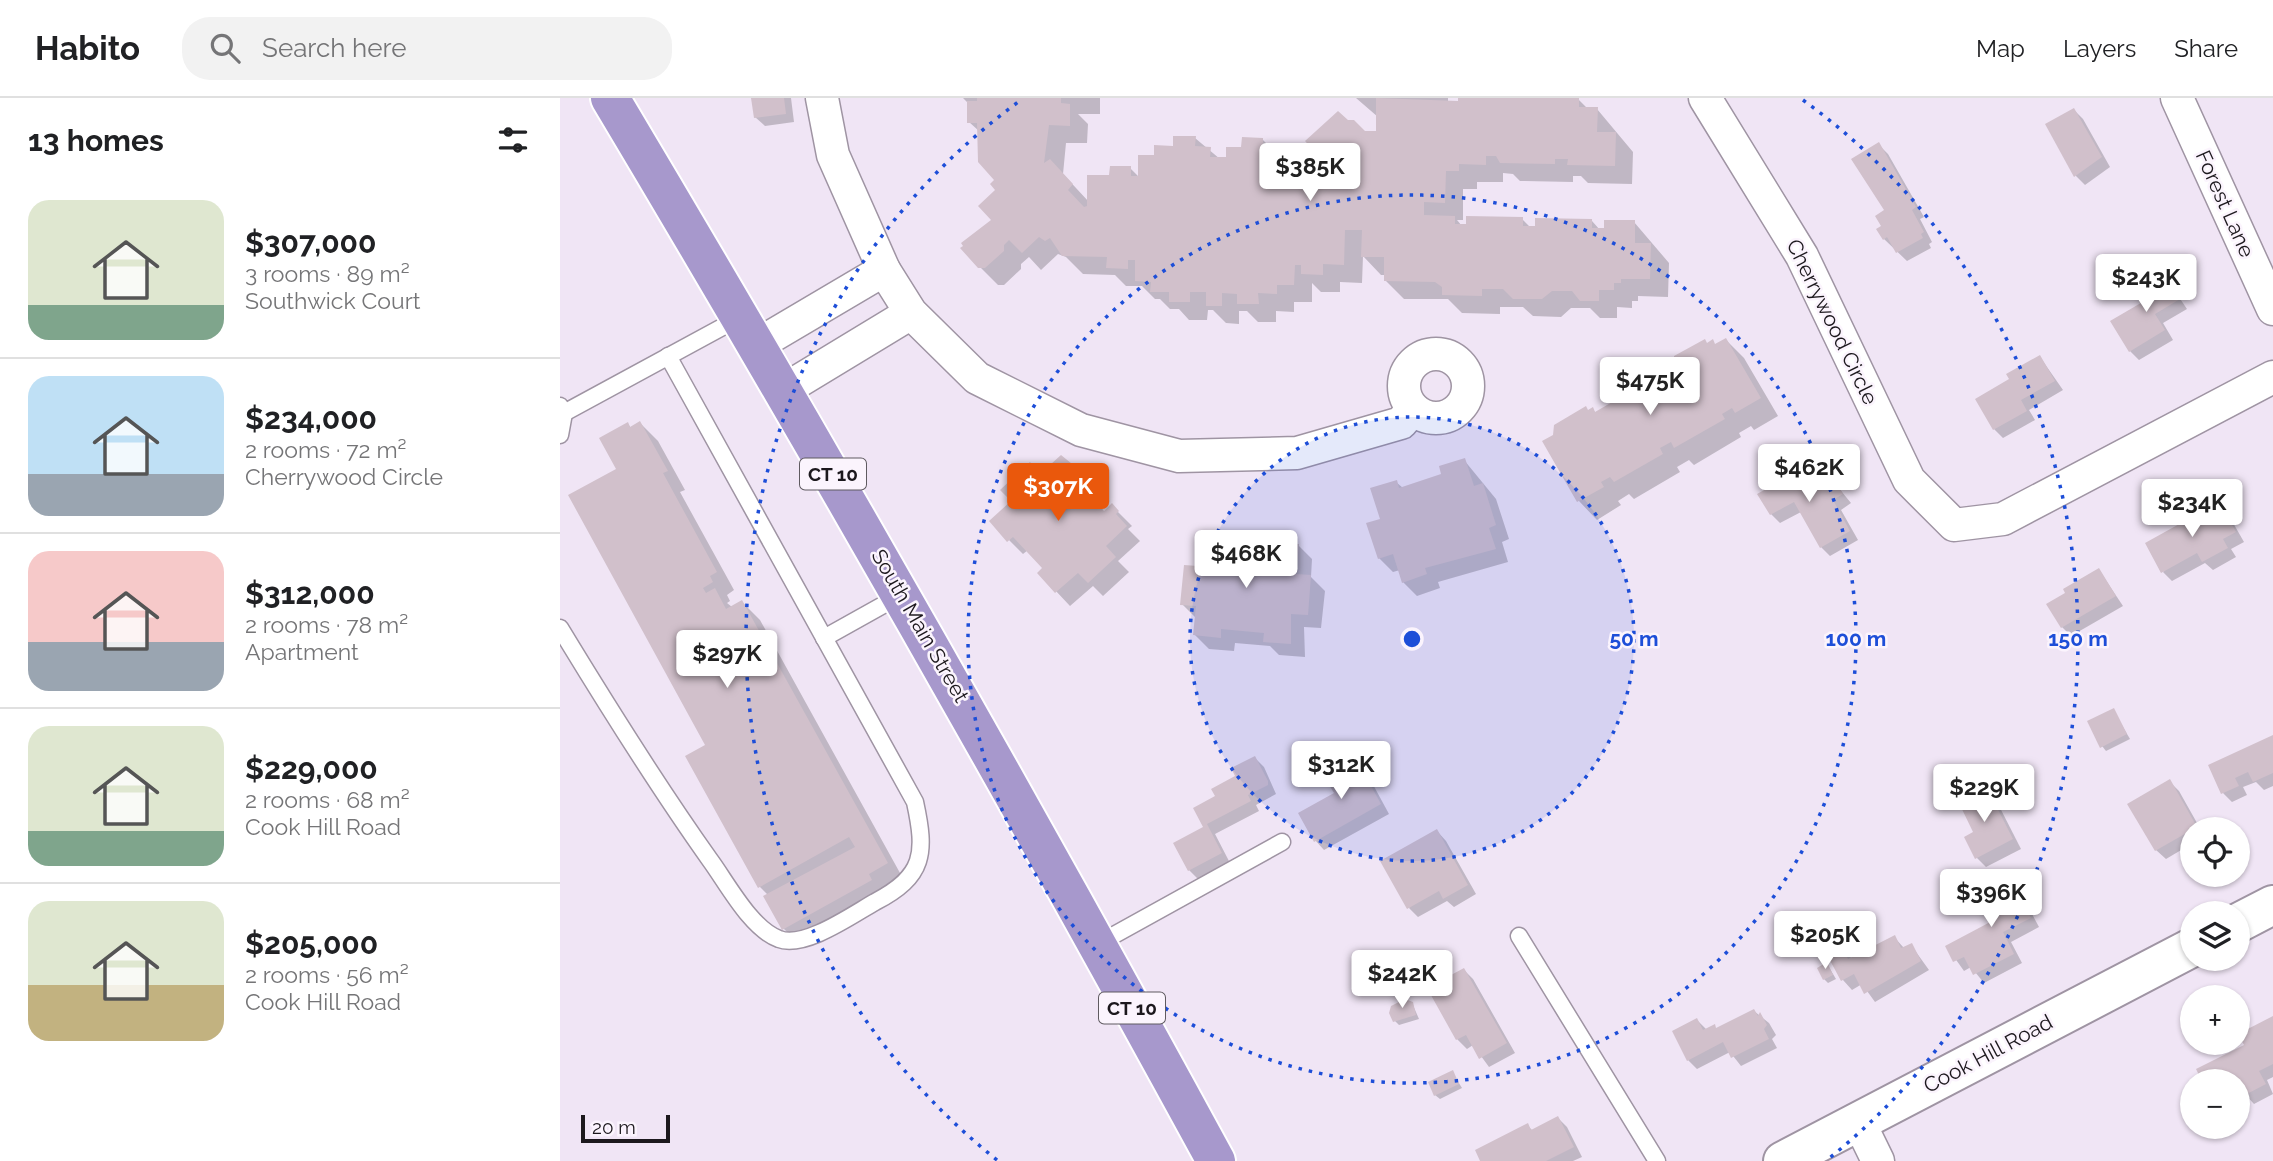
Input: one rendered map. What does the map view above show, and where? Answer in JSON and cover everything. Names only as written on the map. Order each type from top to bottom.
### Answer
[{"type":"highway","name":"South Main Street","points":[[610,98],[784,390],[902,595],[1216,1161]]},
{"type":"street","points":[[822,98],[833,155],[884,270],[911,313],[977,378],[1081,430],[1179,456],[1297,453],[1401,422],[1413,409]]},
{"type":"street","name":"Cherrywood Circle","points":[[1705,98],[1802,256],[1909,480],[1954,524],[2003,519],[2273,377]]},
{"type":"street","name":"Forest Lane","points":[[2177,98],[2273,309]]},
{"type":"street","points":[[749,331],[884,270]]},
{"type":"street","points":[[784,390],[911,313]]},
{"type":"street","points":[[2250,917],[2273,905]]},
{"type":"street","name":"Cook Hill Road","points":[[1783,1161],[2180,954]]},
{"type":"street","points":[[1859,1122],[1878,1161]]},
{"type":"lane","points":[[560,435],[562,410],[668,356],[749,331]]},
{"type":"lane","points":[[560,628],[642,764],[751,918],[778,939],[801,942],[896,891],[915,869],[923,840],[915,802],[668,356]]},
{"type":"lane","points":[[824,638],[902,595]]},
{"type":"lane","points":[[1096,945],[1282,842]]},
{"type":"lane","points":[[1519,936],[1657,1161]]},
{"type":"building","points":[[751,98],[784,98],[786,114],[754,118]]},
{"type":"building","points":[[977,98],[1061,98],[1061,103],[1070,104],[1070,126],[1049,125],[1044,163],[1050,159],[1073,184],[1068,190],[1084,207],[1087,206],[1087,175],[1109,175],[1110,166],[1131,166],[1131,176],[1138,176],[1138,155],[1154,155],[1154,145],[1173,146],[1173,136],[1196,136],[1195,146],[1211,147],[1210,157],[1226,157],[1226,147],[1241,147],[1242,137],[1263,138],[1263,148],[1281,148],[1281,158],[1298,159],[1297,181],[1304,181],[1304,170],[1325,171],[1313,157],[1316,153],[1305,141],[1338,111],[1348,120],[1354,120],[1365,131],[1376,131],[1376,98],[1458,101],[1458,98],[1579,98],[1579,107],[1598,107],[1597,132],[1616,132],[1615,166],[1567,165],[1568,159],[1555,159],[1555,164],[1500,163],[1496,156],[1486,156],[1486,165],[1459,164],[1459,171],[1446,171],[1445,203],[1424,202],[1424,215],[1455,216],[1455,224],[1466,224],[1466,216],[1523,217],[1523,226],[1535,226],[1535,218],[1592,219],[1592,228],[1604,228],[1604,220],[1635,220],[1635,243],[1651,243],[1650,279],[1621,279],[1621,283],[1614,283],[1614,290],[1599,290],[1599,301],[1580,301],[1572,291],[1552,291],[1542,299],[1513,299],[1503,289],[1482,289],[1482,296],[1442,295],[1442,287],[1435,282],[1384,281],[1384,257],[1361,257],[1362,230],[1345,230],[1344,265],[1323,264],[1323,275],[1301,274],[1301,265],[1295,265],[1294,285],[1277,285],[1277,294],[1258,293],[1259,304],[1237,304],[1237,294],[1222,293],[1222,306],[1206,306],[1206,292],[1190,292],[1190,302],[1169,302],[1169,292],[1150,292],[1151,282],[1135,281],[1135,260],[1128,260],[1128,269],[1106,268],[1107,257],[1062,256],[1050,238],[1045,241],[1039,237],[1022,253],[1009,240],[1004,245],[1004,251],[985,268],[978,268],[960,248],[963,246],[961,243],[991,220],[978,206],[995,190],[990,184],[994,180],[978,162],[977,123],[967,123],[967,101],[977,101]]},
{"type":"building","points":[[2074,108],[2102,157],[2074,177],[2045,124]]},
{"type":"building","points":[[1879,142],[1916,207],[1912,210],[1924,232],[1921,234],[1923,238],[1896,253],[1887,237],[1883,240],[1876,229],[1881,226],[1875,216],[1884,210],[1851,159]]},
{"type":"building","points":[[2164,273],[2180,299],[2155,314],[2165,330],[2129,352],[2110,321],[2146,300],[2139,288]]},
{"type":"building","points":[[1726,338],[1761,398],[1735,413],[1732,408],[1722,414],[1725,419],[1674,448],[1671,442],[1660,448],[1663,454],[1614,482],[1610,477],[1601,482],[1604,487],[1577,502],[1542,441],[1553,435],[1554,425],[1586,406],[1588,410],[1593,407],[1595,412],[1614,401],[1612,397],[1617,394],[1615,391],[1644,374],[1656,377],[1674,366],[1674,356],[1705,339],[1707,343],[1713,339],[1715,344]]},
{"type":"building","points":[[2040,355],[2055,381],[2021,400],[2027,411],[1993,430],[1975,399],[2009,379],[2006,374]]},
{"type":"building","points":[[640,421],[668,471],[663,473],[717,572],[710,576],[713,582],[703,588],[706,593],[715,588],[726,609],[742,600],[888,863],[869,874],[872,880],[782,930],[763,896],[855,847],[849,837],[758,888],[685,756],[705,745],[568,495],[616,469],[599,438],[628,422],[630,427]]},
{"type":"building","points":[[1061,455],[1082,472],[1075,478],[1104,511],[1112,503],[1119,511],[1116,514],[1127,526],[1106,546],[1116,557],[1088,583],[1078,573],[1055,593],[1037,573],[1042,568],[1013,537],[1007,542],[989,521],[1011,501],[1000,490],[1030,462],[1040,474]]},
{"type":"building","points":[[1465,458],[1474,486],[1483,483],[1496,525],[1489,528],[1496,549],[1425,568],[1427,574],[1402,583],[1393,554],[1378,559],[1366,523],[1380,519],[1370,488],[1397,480],[1399,488],[1441,474],[1439,466]]},
{"type":"building","points":[[1811,464],[1826,489],[1837,483],[1843,494],[1833,500],[1850,531],[1820,548],[1794,502],[1770,515],[1757,494]]},
{"type":"building","points":[[2219,502],[2236,532],[2223,539],[2228,548],[2202,562],[2197,553],[2161,573],[2145,543]]},
{"type":"building","points":[[1218,533],[1228,534],[1227,546],[1271,550],[1272,541],[1299,544],[1296,574],[1311,575],[1308,615],[1291,614],[1291,644],[1263,642],[1264,633],[1221,629],[1221,638],[1193,635],[1196,606],[1180,605],[1184,565],[1198,566],[1201,538],[1217,539]]},
{"type":"building","points":[[2099,568],[2116,596],[2061,628],[2046,604],[2065,593],[2063,589]]},
{"type":"building","points":[[2114,708],[2127,734],[2100,748],[2087,721]]},
{"type":"building","points":[[2273,735],[2273,773],[2253,782],[2248,772],[2235,778],[2239,786],[2221,794],[2208,765]]},
{"type":"building","points":[[1255,756],[1268,785],[1248,795],[1251,801],[1207,824],[1222,853],[1188,871],[1173,843],[1203,827],[1193,808],[1215,796],[1211,789],[1235,776],[1231,768]]},
{"type":"building","points":[[1355,757],[1381,804],[1314,842],[1298,813],[1334,793],[1323,775]]},
{"type":"building","points":[[2170,779],[2191,817],[2180,817],[2180,837],[2155,851],[2127,804]]},
{"type":"building","points":[[1987,788],[2013,839],[1975,859],[1964,837],[1973,832],[1959,803]]},
{"type":"building","points":[[1437,829],[1468,885],[1443,899],[1439,891],[1407,909],[1380,861]]},
{"type":"building","points":[[2001,874],[2015,904],[2022,901],[2031,918],[2003,932],[2014,954],[1973,975],[1964,957],[1953,962],[1945,946],[1994,920],[1976,887]]},
{"type":"building","points":[[1895,935],[1901,948],[1912,943],[1921,961],[1864,994],[1854,974],[1841,981],[1825,951],[1840,943],[1848,959]]},
{"type":"building","points":[[1827,962],[1833,975],[1823,980],[1817,968]]},
{"type":"building","points":[[1464,968],[1507,1043],[1479,1059],[1466,1035],[1456,1040],[1427,988]]},
{"type":"building","points":[[1405,999],[1413,1002],[1416,1015],[1393,1022],[1389,1013],[1391,1006]]},
{"type":"building","points":[[1754,1009],[1758,1016],[1760,1012],[1767,1025],[1764,1029],[1769,1039],[1731,1058],[1723,1042],[1687,1061],[1672,1031],[1697,1018],[1703,1030],[1715,1024],[1716,1028]]},
{"type":"building","points":[[2273,1016],[2273,1064],[2259,1071],[2266,1084],[2250,1092],[2250,1069],[2196,1069],[2224,1055],[2250,1055],[2250,1028]]},
{"type":"building","points":[[1453,1070],[1459,1084],[1434,1096],[1428,1082]]},
{"type":"building","points":[[1558,1116],[1574,1147],[1546,1161],[1480,1161],[1475,1150],[1528,1123],[1531,1130]]}]
